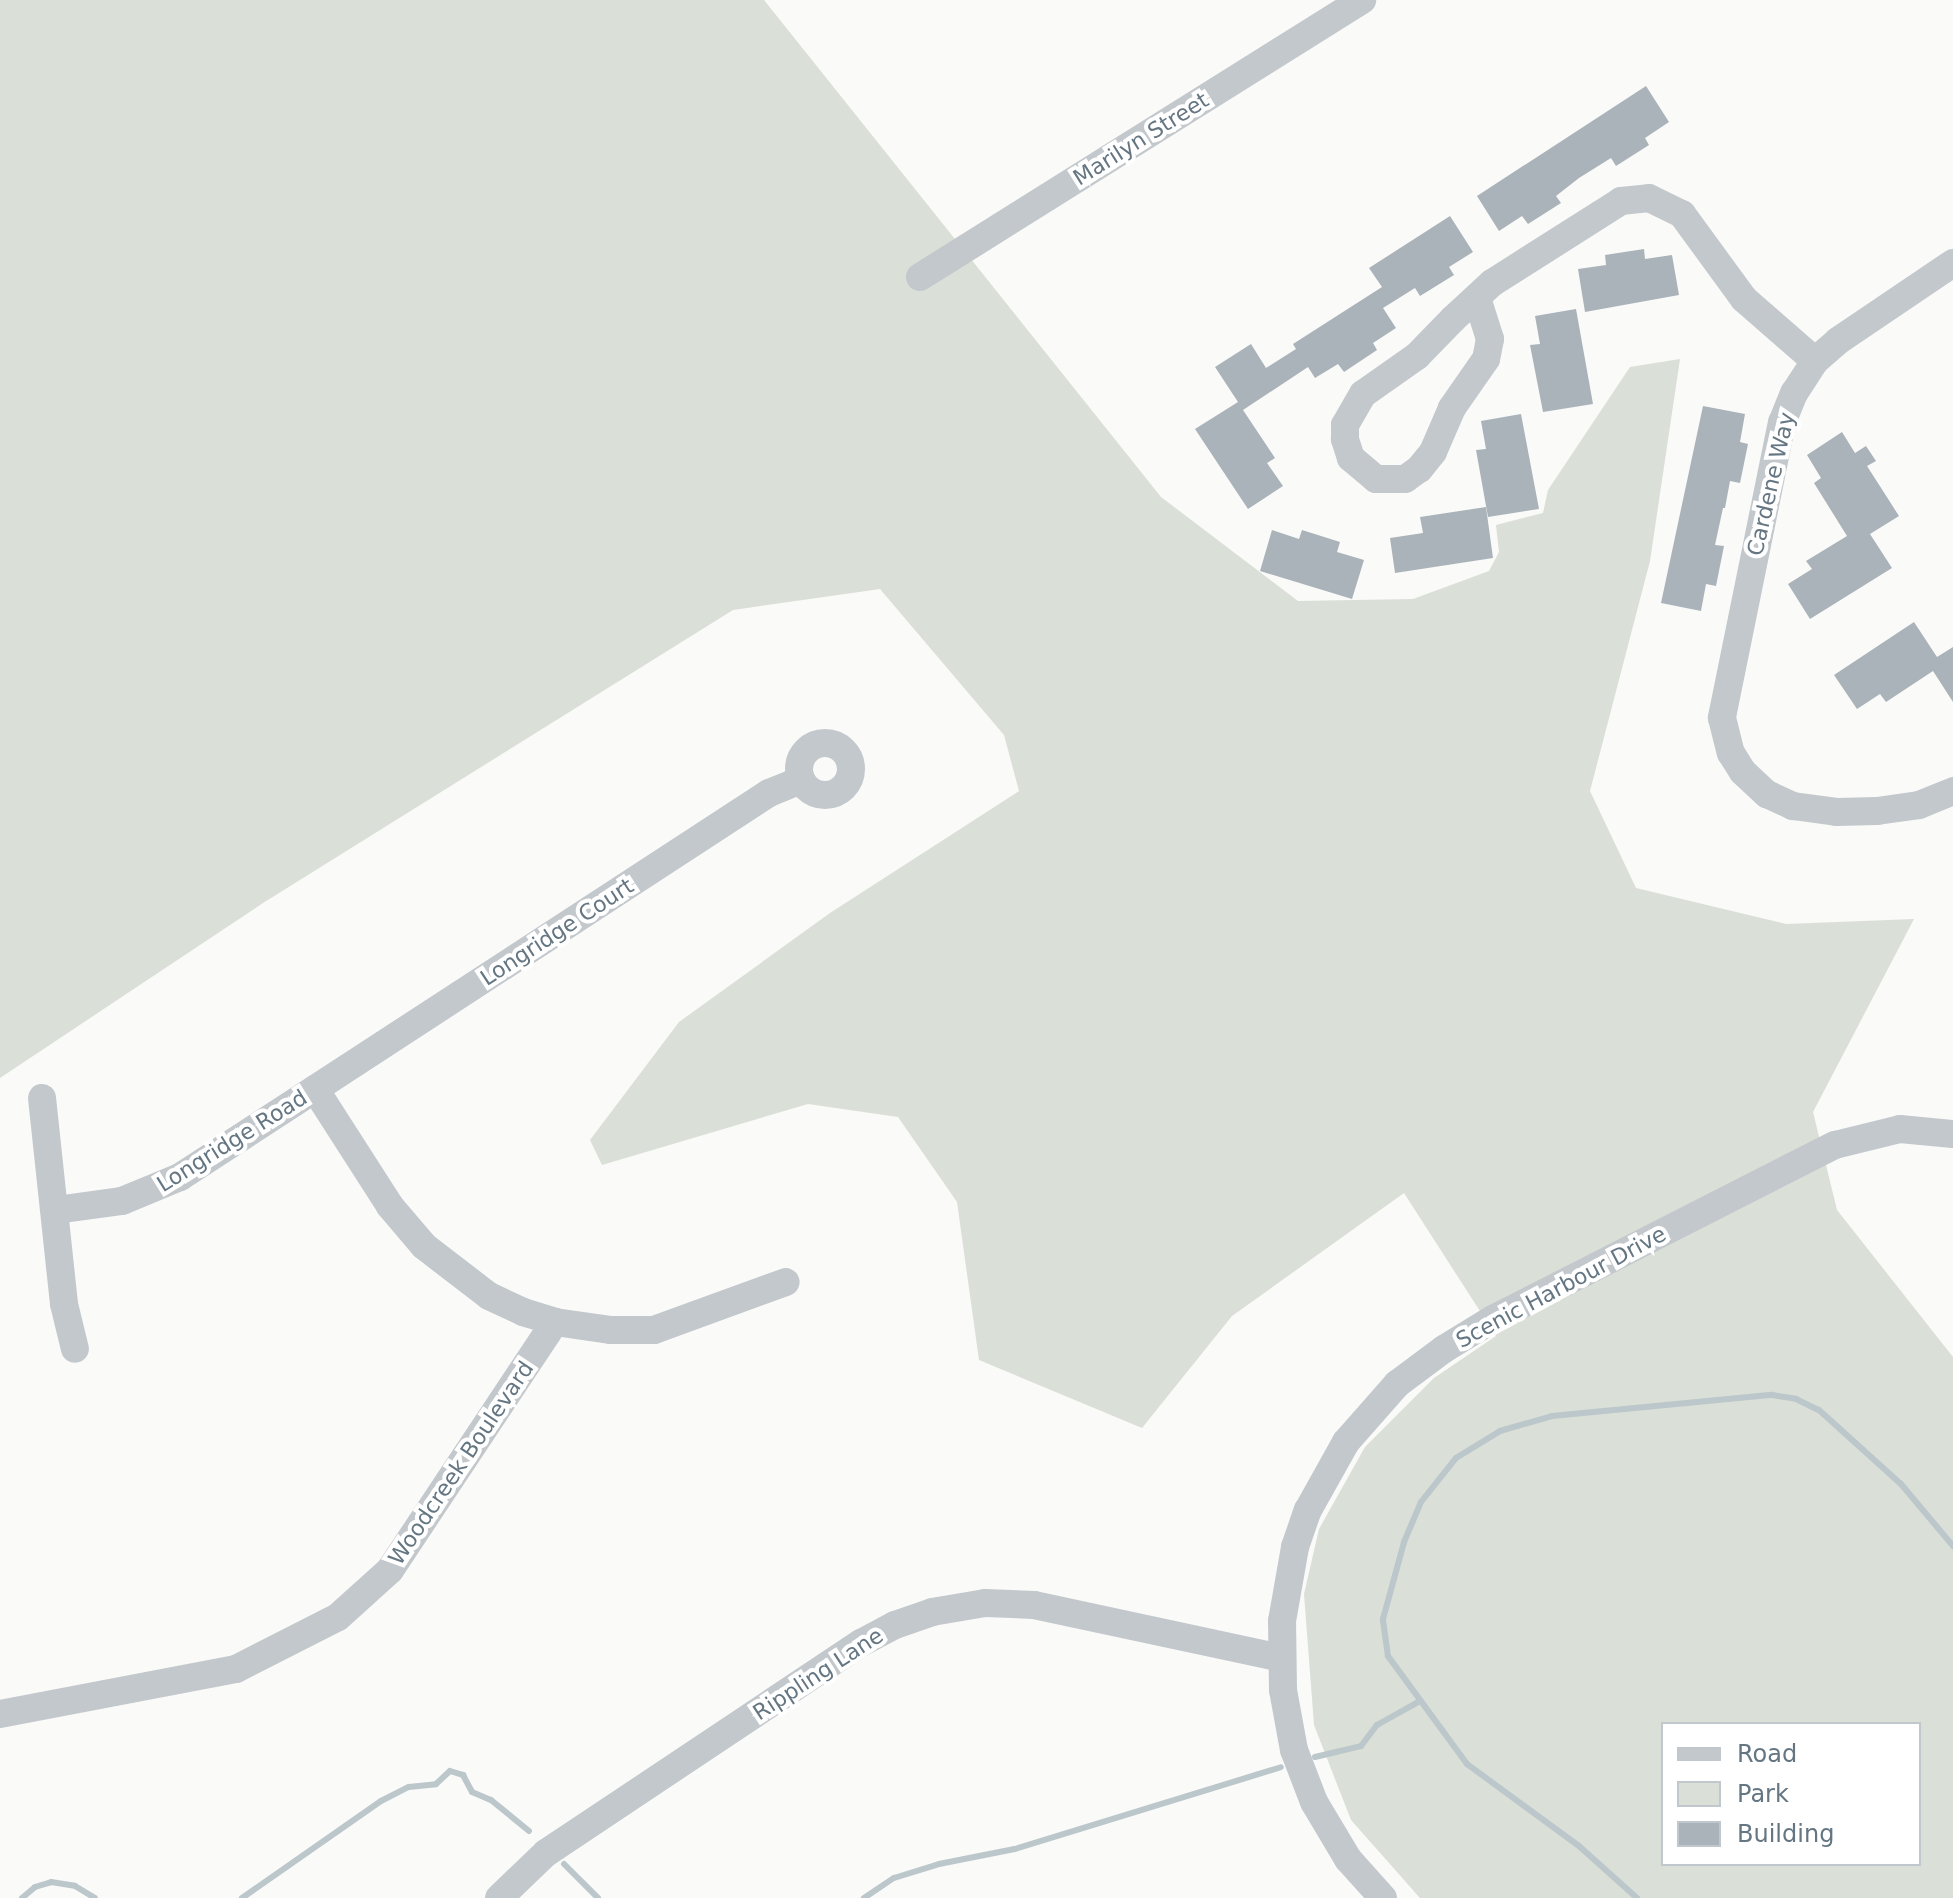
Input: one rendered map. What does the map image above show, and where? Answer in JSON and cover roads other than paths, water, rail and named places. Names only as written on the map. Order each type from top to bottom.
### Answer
[{"type":"street","name":"Marilyn Street","points":[[920,277],[1362,0]]},
{"type":"street","points":[[1477,298],[1490,339],[1486,359],[1452,408],[1433,452],[1419,469],[1396,481],[1376,479],[1351,458],[1346,448],[1345,425],[1363,394],[1426,349],[1477,298],[1492,283],[1621,201],[1649,198],[1682,214],[1744,299],[1815,361]]},
{"type":"street","name":"Cardene Way","points":[[1953,263],[1852,330],[1815,361],[1794,393],[1782,422],[1723,699],[1725,736],[1731,753],[1749,779],[1767,794],[1793,806],[1837,812],[1877,811],[1919,805],[1953,791]]},
{"type":"street","name":"Longridge Court","points":[[315,1089],[769,793],[801,780]]},
{"type":"street","points":[[315,1089],[390,1206],[424,1246],[489,1296],[523,1312],[555,1322],[611,1330],[654,1330],[786,1282]]},
{"type":"street","name":"Longridge Road","points":[[56,1210],[122,1201],[161,1187],[315,1089]]},
{"type":"street","points":[[42,1098],[64,1304],[75,1349]]},
{"type":"street","name":"Scenic Harbour Drive","points":[[1383,1898],[1331,1835],[1303,1776],[1287,1719],[1281,1658],[1286,1584],[1308,1510],[1346,1442],[1370,1412],[1409,1375],[1493,1319],[1835,1145],[1900,1129],[1953,1134]]},
{"type":"street","name":"Woodcreek Boulevard","points":[[0,1714],[236,1669],[338,1617],[390,1570],[555,1322]]},
{"type":"street","name":"Rippling Lane","points":[[499,1898],[546,1853],[861,1643],[895,1625],[932,1612],[985,1603],[1034,1605],[1281,1658]]},
{"type":"waterway","points":[[1637,1898],[1579,1846],[1467,1764],[1388,1656],[1383,1619],[1404,1542],[1421,1502],[1456,1458],[1500,1431],[1552,1416],[1772,1395],[1796,1399],[1819,1410],[1901,1484],[1953,1546]]},
{"type":"waterway","points":[[1315,1757],[1361,1746],[1377,1725],[1420,1701]]},
{"type":"waterway","points":[[864,1898],[894,1878],[939,1864],[1015,1849],[1281,1767]]},
{"type":"waterway","points":[[242,1898],[381,1801],[409,1787],[436,1784],[450,1771],[463,1775],[472,1792],[491,1800],[529,1831]]},
{"type":"waterway","points":[[564,1864],[598,1898]]},
{"type":"waterway","points":[[22,1898],[35,1887],[51,1882],[75,1886],[95,1898]]}]
